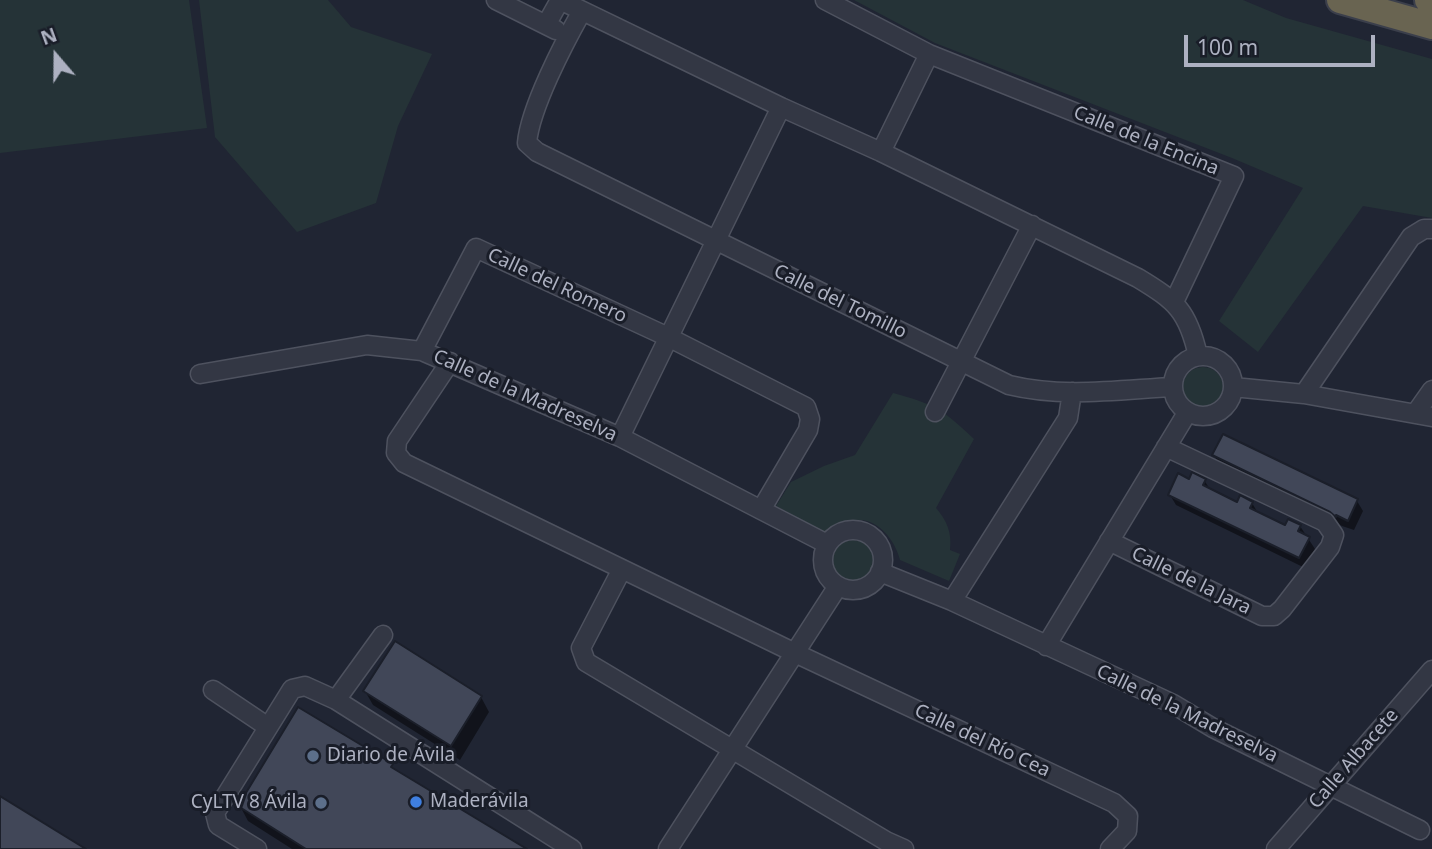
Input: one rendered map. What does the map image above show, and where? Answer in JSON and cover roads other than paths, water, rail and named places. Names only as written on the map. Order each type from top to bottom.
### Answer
[{"type":"highway","points":[[1340,0],[1432,26]]},
{"type":"street","points":[[496,0],[568,36],[582,11]]},
{"type":"street","points":[[546,25],[560,0],[781,107],[881,152],[1138,278],[1174,302],[1192,329],[1198,356]]},
{"type":"street","name":"Calle de la Encina","points":[[825,0],[929,54],[1234,177],[1174,302]]},
{"type":"street","name":"Calle del Tomillo","points":[[568,36],[528,126],[527,143],[537,152],[1009,385],[1028,390],[1072,392],[1172,387]]},
{"type":"street","points":[[881,152],[929,54]]},
{"type":"street","points":[[620,437],[781,107]]},
{"type":"street","points":[[934,412],[1032,225]]},
{"type":"street","points":[[1304,394],[1411,237],[1424,229],[1432,229]]},
{"type":"street","name":"Calle del Romero","points":[[422,351],[476,248],[668,337],[806,407],[810,419],[808,430],[761,510]]},
{"type":"street","name":"Calle de la Madreselva","points":[[200,374],[367,345],[422,351],[620,437],[827,544]]},
{"type":"street","points":[[1198,356],[1215,358],[1223,363],[1233,387],[1228,404],[1222,410],[1205,417],[1187,413],[1174,397],[1172,387],[1177,370],[1189,359],[1198,356]]},
{"type":"street","name":"Calle del Río Cea","points":[[450,362],[397,442],[396,453],[404,464],[1114,803],[1128,816],[1127,831],[1110,849]]},
{"type":"street","points":[[1233,387],[1304,394],[1424,415],[1432,390]]},
{"type":"street","points":[[952,601],[1068,418],[1072,392]]},
{"type":"street","name":"Calle de la Jara","points":[[1046,646],[1187,413]]},
{"type":"street","name":"Calle de la Jara","points":[[1109,541],[1262,616],[1270,617],[1282,609],[1330,547],[1334,535],[1325,522],[1166,447]]},
{"type":"street","points":[[854,530],[870,535],[881,552],[883,562],[880,572],[875,580],[858,590],[838,586],[825,572],[823,553],[832,538],[845,531],[854,530]]},
{"type":"street","points":[[622,569],[581,648],[586,662],[886,841],[904,849]]},
{"type":"street","name":"Calle de la Madreselva","points":[[880,572],[952,601],[1173,704],[1213,728],[1420,830]]},
{"type":"street","points":[[668,849],[838,586]]},
{"type":"street","points":[[336,701],[383,635]]},
{"type":"street","name":"Calle Albacete","points":[[1276,849],[1432,670]]},
{"type":"street","points":[[257,849],[218,825],[215,813],[292,689],[304,686],[336,701],[572,849]]},
{"type":"street","points":[[213,690],[268,727]]},
{"type":"place","name":"Diario de Ávila","points":[[313,756]]},
{"type":"place","name":"Maderávila","points":[[416,802]]},
{"type":"place","name":"CyLTV 8 Ávila","points":[[321,803]]}]
